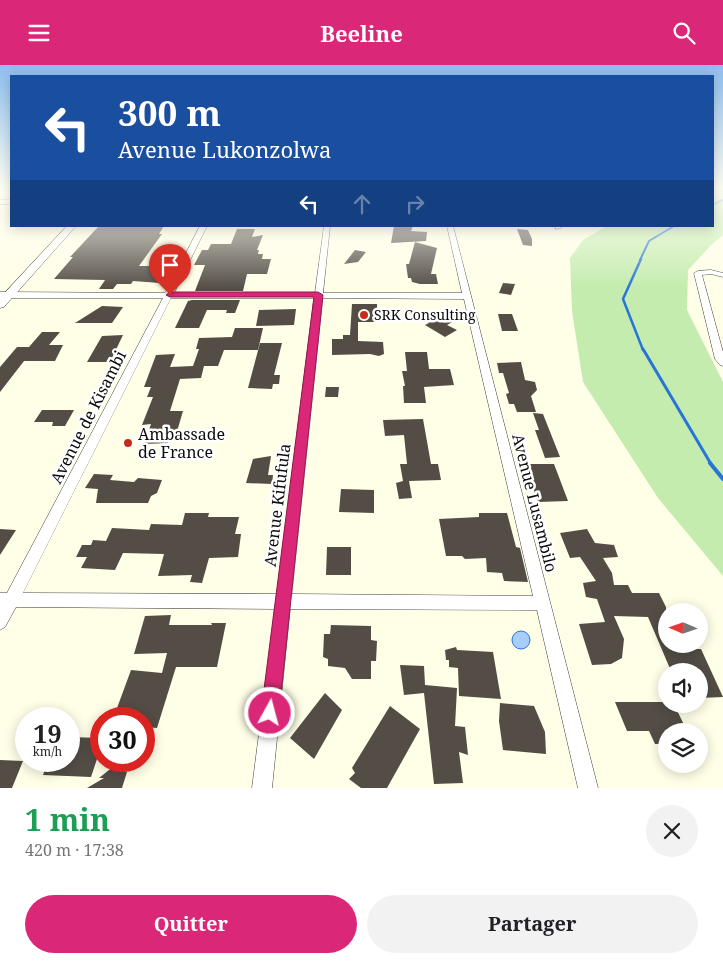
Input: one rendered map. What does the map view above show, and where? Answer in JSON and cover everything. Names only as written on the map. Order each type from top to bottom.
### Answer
[{"type":"street","points":[[0,305],[4,295],[71,227]]},
{"type":"street","name":"Avenue de Kisambi","points":[[0,622],[6,600],[170,295],[204,227]]},
{"type":"street","name":"Avenue Kifufula","points":[[262,788],[327,227]]},
{"type":"street","name":"Avenue Lusambilo","points":[[450,227],[588,788]]},
{"type":"street","points":[[723,275],[711,272],[698,273],[712,330],[723,363]]},
{"type":"street","points":[[4,295],[466,296]]},
{"type":"street","points":[[712,330],[723,332]]},
{"type":"street","points":[[6,600],[542,603]]},
{"type":"green space","points":[[714,222],[723,222],[723,235],[688,270],[687,310],[723,382],[723,576],[658,498],[583,382],[572,311],[570,258],[583,240],[605,227],[714,227]]},
{"type":"water","points":[[517,631],[525,631],[530,636],[528,647],[517,649],[512,644],[512,636]]},
{"type":"building","points":[[98,227],[163,227],[159,234],[162,234],[139,266],[169,266],[160,283],[133,281],[131,284],[117,284],[113,289],[99,289],[105,280],[54,279],[73,257],[70,257]]},
{"type":"building","points":[[394,227],[413,227],[411,231],[427,232],[426,241],[391,243]]},
{"type":"building","points":[[237,229],[255,229],[252,237],[263,235],[257,250],[259,250],[258,254],[263,254],[262,259],[271,259],[267,274],[247,274],[243,291],[195,291],[205,265],[194,265],[202,250],[208,250],[211,244],[231,244]]},
{"type":"building","points":[[517,229],[528,230],[532,239],[532,246],[523,245]]},
{"type":"building","points":[[415,242],[437,248],[431,274],[436,274],[438,284],[420,284],[412,282],[411,278],[408,278],[406,264],[409,264]]},
{"type":"building","points":[[355,250],[366,252],[358,262],[344,264]]},
{"type":"building","points":[[503,283],[515,284],[511,295],[499,293]]},
{"type":"building","points":[[240,300],[235,313],[226,313],[227,310],[207,310],[199,328],[175,328],[188,301]]},
{"type":"building","points":[[352,304],[377,304],[377,322],[358,322],[358,341],[383,342],[384,354],[379,356],[370,354],[332,355],[332,339],[343,339],[343,335],[350,335]]},
{"type":"building","points":[[102,306],[123,307],[112,323],[75,323]]},
{"type":"building","points":[[296,309],[294,325],[256,326],[259,310]]},
{"type":"building","points":[[435,313],[454,321],[447,325],[457,330],[445,337],[425,325],[429,323],[423,320]]},
{"type":"building","points":[[498,314],[512,314],[518,331],[502,331]]},
{"type":"building","points":[[235,328],[263,328],[258,350],[224,350],[218,366],[204,366],[201,378],[180,379],[170,411],[183,411],[176,435],[170,436],[168,443],[144,444],[151,424],[142,425],[153,397],[147,397],[151,387],[144,387],[156,355],[175,354],[170,367],[193,366],[199,349],[196,349],[199,338],[232,337]]},
{"type":"building","points":[[42,332],[60,332],[49,345],[63,345],[55,361],[24,361],[0,392],[0,367],[17,347],[29,347]]},
{"type":"building","points":[[123,335],[110,362],[87,362],[102,336]]},
{"type":"building","points":[[260,343],[282,343],[274,375],[280,375],[279,384],[273,384],[272,389],[248,388]]},
{"type":"building","points":[[405,352],[427,352],[429,369],[450,369],[454,385],[424,387],[426,403],[404,403],[403,386],[405,386],[402,371],[407,371]]},
{"type":"building","points":[[521,362],[525,380],[535,382],[537,390],[531,396],[536,412],[517,412],[514,404],[509,404],[506,394],[509,393],[503,373],[499,373],[497,363]]},
{"type":"building","points":[[326,387],[339,387],[338,397],[325,397]]},
{"type":"building","points":[[42,410],[74,410],[65,426],[52,426],[53,422],[34,422]]},
{"type":"building","points":[[533,413],[543,414],[560,457],[545,458],[535,430],[539,430]]},
{"type":"building","points":[[423,419],[431,464],[438,464],[441,480],[409,481],[412,498],[399,499],[396,483],[403,481],[400,464],[407,464],[404,435],[385,436],[383,420]]},
{"type":"building","points":[[271,456],[268,475],[273,475],[272,484],[246,483],[253,459]]},
{"type":"building","points":[[525,464],[554,464],[568,501],[538,502]]},
{"type":"building","points":[[94,474],[113,475],[110,480],[134,482],[138,478],[162,480],[157,493],[151,496],[148,503],[96,503],[98,489],[85,488]]},
{"type":"building","points":[[341,489],[374,490],[374,513],[339,512]]},
{"type":"building","points":[[185,513],[209,513],[208,517],[239,517],[235,534],[241,534],[238,557],[209,558],[202,583],[190,582],[192,575],[158,576],[164,554],[123,553],[115,570],[81,568],[87,557],[76,557],[82,545],[91,545],[93,540],[106,541],[112,528],[149,530],[151,524],[182,525]]},
{"type":"building","points":[[479,513],[507,513],[516,547],[520,548],[528,582],[504,581],[502,573],[487,572],[486,558],[465,559],[462,556],[446,556],[439,519],[479,517]]},
{"type":"building","points":[[0,529],[16,530],[0,555]]},
{"type":"building","points":[[587,529],[595,543],[614,545],[618,557],[603,558],[612,573],[614,585],[628,585],[632,593],[659,593],[664,603],[658,603],[658,640],[648,617],[614,616],[624,639],[622,658],[611,664],[592,665],[579,624],[605,622],[597,599],[586,597],[583,583],[596,581],[580,557],[570,558],[560,533]]},
{"type":"building","points":[[327,547],[351,547],[351,575],[326,575]]},
{"type":"building","points":[[171,615],[169,625],[212,625],[211,623],[226,623],[217,667],[176,667],[157,728],[155,728],[155,707],[117,707],[131,670],[162,673],[167,653],[134,654],[145,616]]},
{"type":"building","points":[[331,625],[371,626],[371,640],[377,641],[376,661],[371,661],[371,679],[352,679],[345,668],[328,666],[328,659],[323,657],[324,634],[330,634]]},
{"type":"building","points":[[456,647],[457,650],[493,652],[501,699],[459,696],[458,668],[449,667],[449,660],[446,660],[445,650]]},
{"type":"building","points":[[663,653],[703,653],[707,663],[668,663]]},
{"type":"building","points":[[708,664],[723,697],[708,698]]},
{"type":"building","points":[[400,665],[424,666],[425,685],[457,688],[455,726],[465,727],[468,755],[459,752],[463,783],[434,784],[424,693],[404,695]]},
{"type":"building","points":[[325,693],[342,710],[314,759],[290,738]]},
{"type":"building","points":[[615,702],[658,702],[658,713],[678,713],[683,723],[658,723],[658,744],[655,744],[649,731],[627,731]]},
{"type":"building","points":[[500,703],[534,706],[545,732],[546,754],[503,750],[499,721]]},
{"type":"building","points":[[390,706],[420,729],[387,788],[361,788],[349,779],[355,773],[352,768]]},
{"type":"building","points":[[80,737],[90,738],[90,772],[93,772],[91,777],[43,775],[44,772],[80,772]]},
{"type":"building","points":[[0,760],[15,761],[15,772],[19,772],[12,788],[0,788]]},
{"type":"building","points":[[106,772],[127,772],[122,788],[87,788],[104,778],[99,778]]},
{"type":"waterway","points":[[640,260],[649,241],[672,227]]},
{"type":"waterway","points":[[641,259],[623,299],[643,350]]},
{"type":"waterway","points":[[643,349],[711,464]]},
{"type":"waterway","points":[[710,463],[723,479]]},
{"type":"place","name":"SRK Consulting","points":[[364,315]]},
{"type":"place","name":"Ambassade de France","points":[[128,443]]},
{"type":"route","points":[[170,295],[318,295],[270,713]]}]
